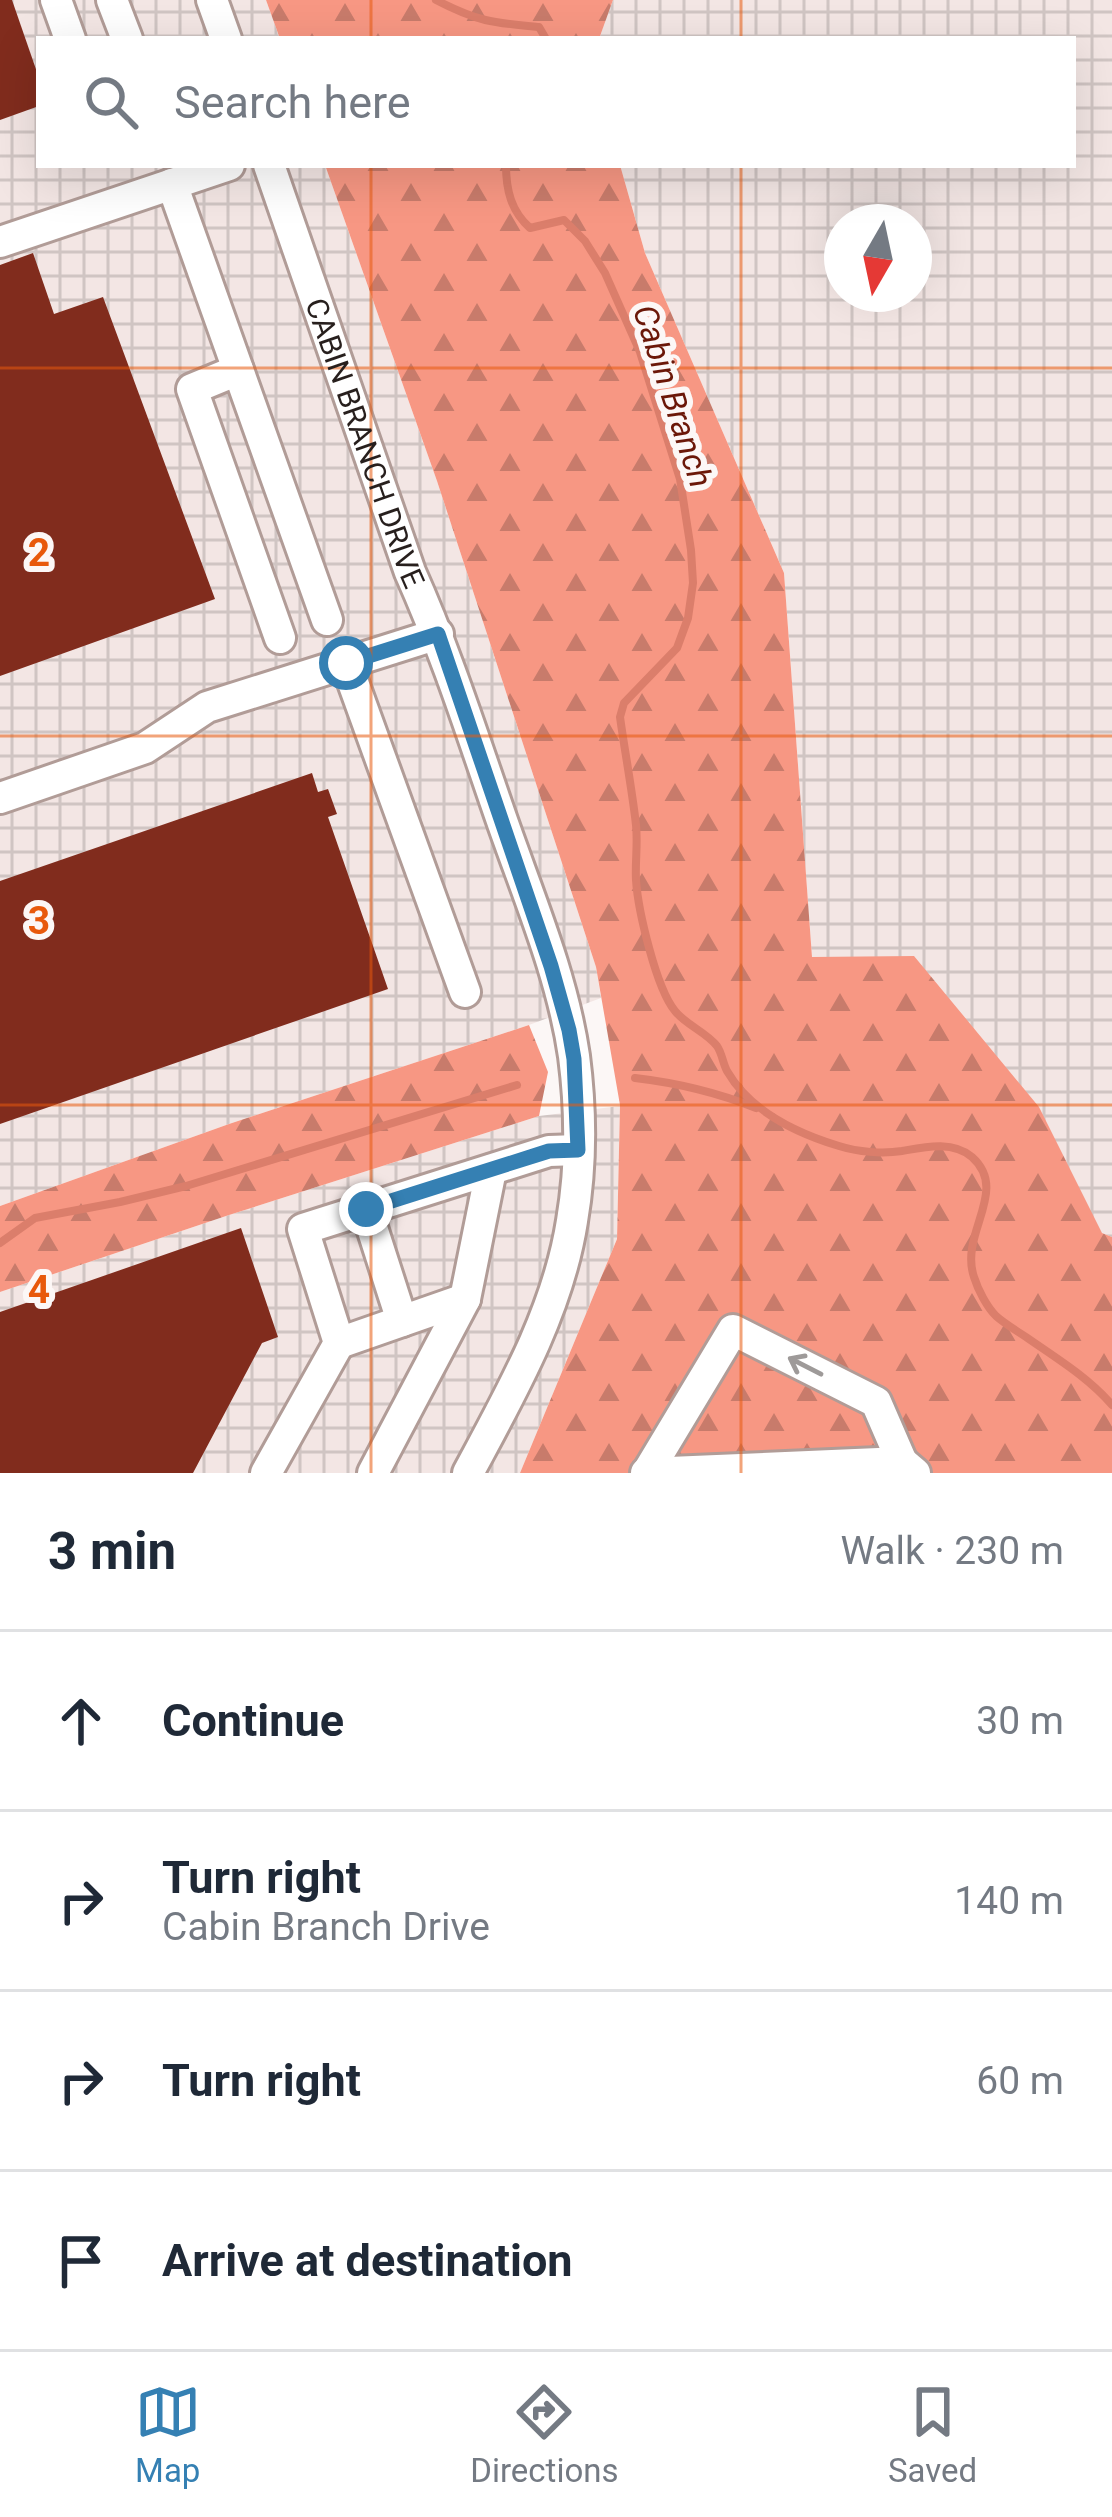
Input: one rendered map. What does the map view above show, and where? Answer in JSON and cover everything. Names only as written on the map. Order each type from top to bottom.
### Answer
[{"type":"street","points":[[56,0],[69,36]]},
{"type":"street","points":[[112,0],[126,36]]},
{"type":"street","points":[[212,0],[225,36]]},
{"type":"street","points":[[0,242],[220,168]]},
{"type":"street","name":"CABIN BRANCH DRIVE","points":[[269,168],[410,572],[438,634],[551,966],[574,1059],[578,1150],[572,1220],[556,1290],[469,1473]]},
{"type":"street","points":[[172,184],[327,620]]},
{"type":"street","points":[[238,370],[193,389],[280,638]]},
{"type":"street","points":[[0,798],[145,748],[207,707],[438,634]]},
{"type":"street","points":[[346,663],[465,992]]},
{"type":"street","points":[[339,1343],[303,1229],[549,1151],[578,1150]]},
{"type":"street","points":[[374,1473],[465,1298],[491,1170]]},
{"type":"street","points":[[366,1209],[402,1321]]},
{"type":"street","points":[[266,1473],[339,1343],[465,1298]]},
{"type":"street","points":[[734,1330],[876,1402],[908,1468],[646,1473],[734,1330]]},
{"type":"shaded area","points":[[0,0],[266,0],[279,36],[36,36],[36,168],[326,168],[437,481],[596,967],[601,998],[0,1206]]},
{"type":"shaded area","points":[[613,0],[1112,0],[1112,1237],[1102,1233],[812,958],[784,573],[645,253],[621,168],[1076,168],[1076,36],[600,36]]},
{"type":"shaded area","points":[[620,1106],[617,1239],[520,1473],[0,1473],[0,1292],[539,1116]]},
{"type":"green space","points":[[266,0],[613,0],[600,36],[279,36]]},
{"type":"green space","points":[[326,168],[621,168],[645,253],[784,573],[812,957],[914,956],[1039,1107],[1102,1233],[1112,1237],[1112,1473],[520,1473],[617,1239],[620,1105],[596,967],[437,481]]},
{"type":"green space","points":[[529,1025],[548,1072],[539,1116],[0,1292],[0,1206]]},
{"type":"building","points":[[0,0],[12,0],[36,69],[36,107],[0,120]]},
{"type":"building","points":[[33,253],[54,314],[103,297],[215,599],[0,676],[0,265]]},
{"type":"building","points":[[312,773],[318,792],[328,789],[337,814],[328,817],[388,989],[0,1124],[0,881]]},
{"type":"building","points":[[241,1228],[278,1337],[262,1343],[193,1473],[0,1473],[0,1312]]},
{"type":"waterway","name":"Cabin Branch","points":[[436,0],[486,20],[539,27],[544,36]]},
{"type":"waterway","name":"Cabin Branch","points":[[506,168],[511,200],[530,228],[564,220],[585,241],[605,273],[640,352],[680,479],[693,583],[688,618],[677,648],[624,703],[620,717],[636,825],[640,910],[668,1000],[717,1046],[727,1071],[748,1098],[791,1127],[854,1150],[947,1147],[972,1157],[986,1184],[971,1261],[983,1298],[1000,1319],[1071,1368],[1112,1405]]},
{"type":"waterway","points":[[635,1078],[697,1089],[756,1108]]},
{"type":"waterway","points":[[0,1243],[35,1218],[186,1186],[517,1085]]},
{"type":"route","points":[[346,663],[438,634],[551,966],[569,1030],[578,1114],[578,1150],[549,1151],[366,1209]]}]
